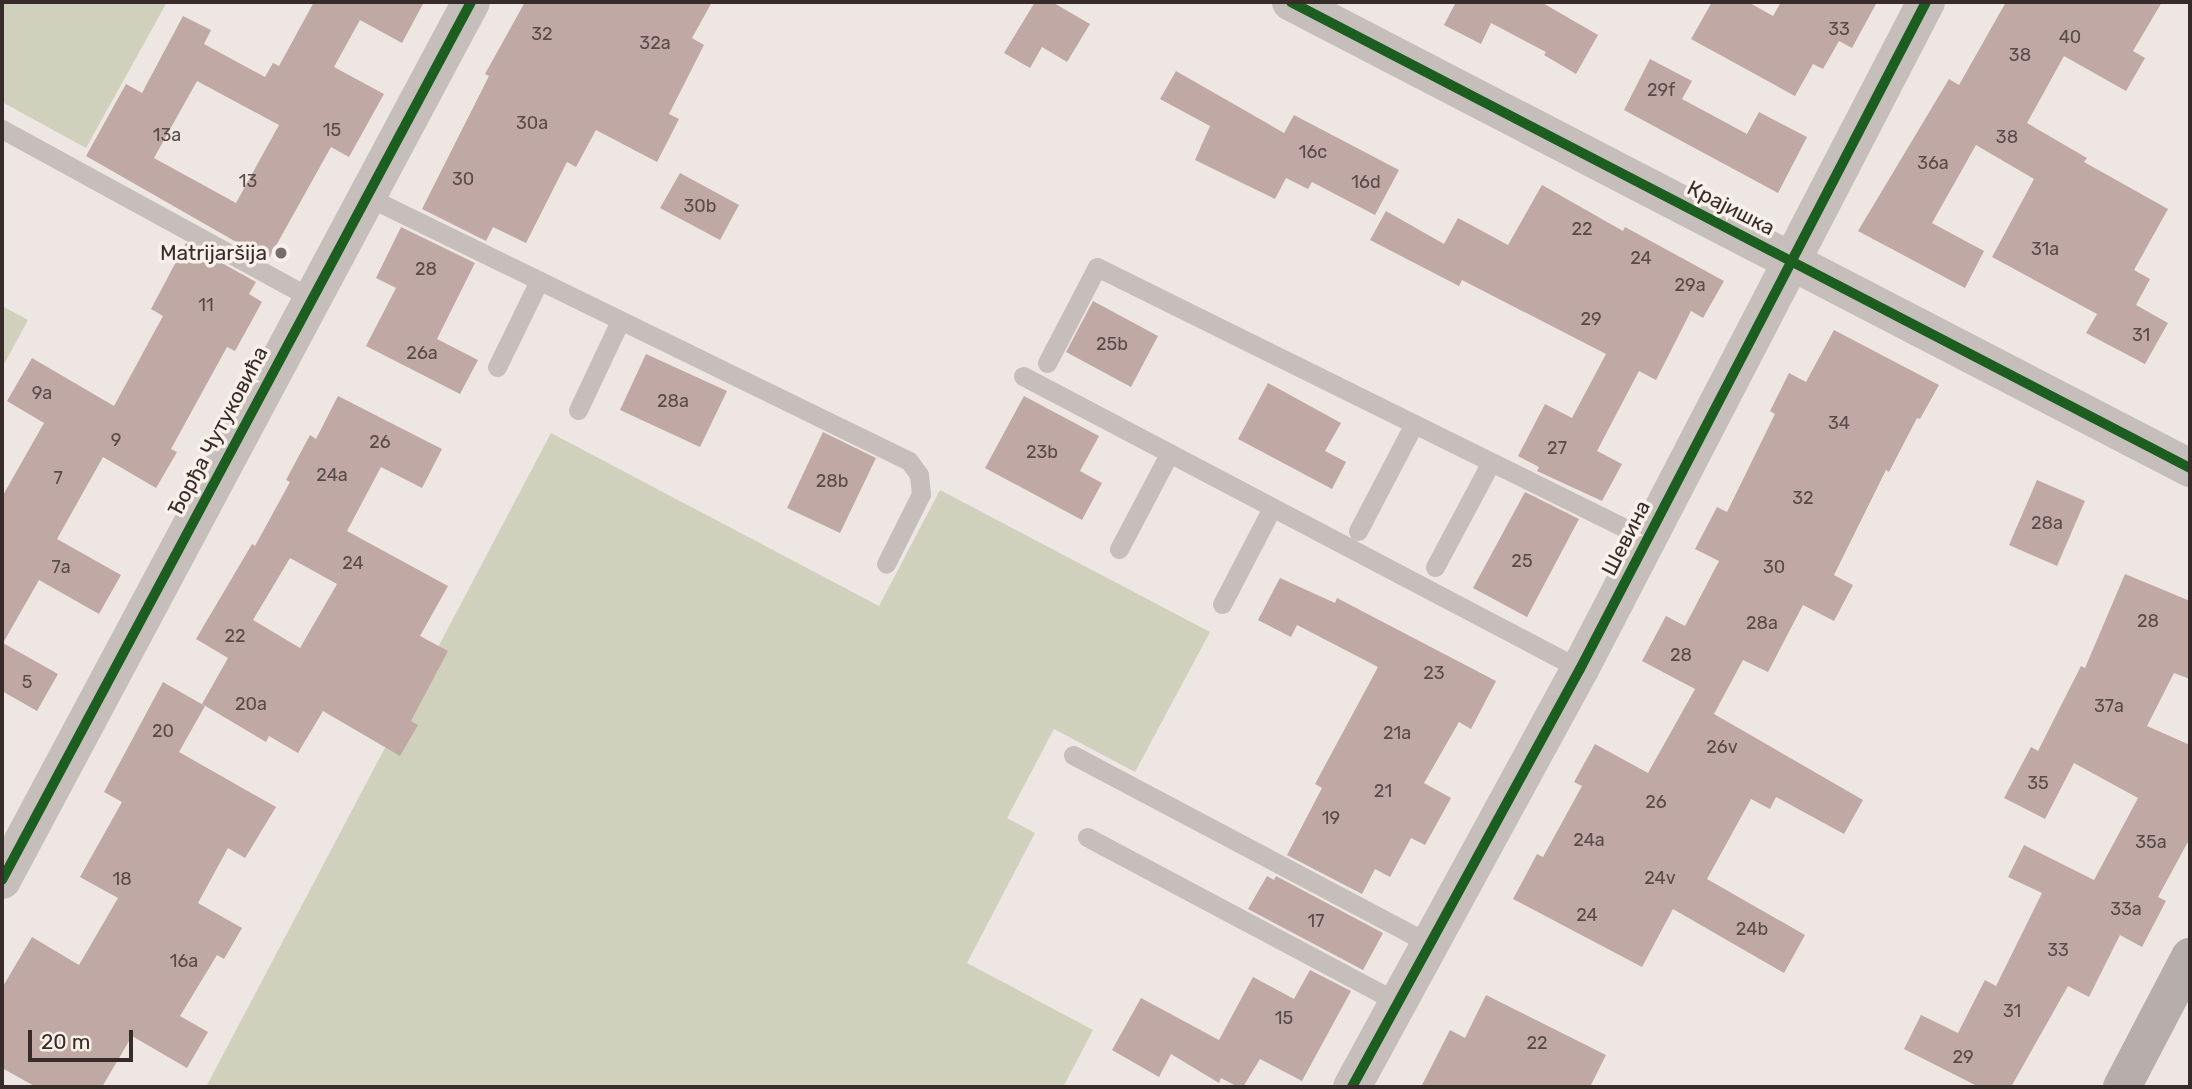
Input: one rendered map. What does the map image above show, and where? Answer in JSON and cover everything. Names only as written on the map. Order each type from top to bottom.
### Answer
[{"type":"main road","points":[[2122,1087],[2190,957]]},
{"type":"street","name":"Ђорђа Чутуковића","points":[[2,880],[471,2]]},
{"type":"street","name":"Крајишка","points":[[1290,2],[2190,468]]},
{"type":"street","name":"Шевина","points":[[1353,1087],[1428,943],[1580,669],[1926,2]]},
{"type":"lane","points":[[2,129],[311,298]]},
{"type":"lane","points":[[366,196],[909,461],[919,475],[921,494],[886,564]]},
{"type":"lane","points":[[1046,363],[1097,267],[1647,539]]},
{"type":"lane","points":[[497,367],[539,281]]},
{"type":"lane","points":[[578,410],[620,321]]},
{"type":"lane","points":[[1023,376],[1580,669]]},
{"type":"lane","points":[[1358,531],[1415,424]]},
{"type":"lane","points":[[1119,549],[1170,454]]},
{"type":"lane","points":[[1435,567],[1491,462]]},
{"type":"lane","points":[[1222,604],[1272,508]]},
{"type":"lane","points":[[1073,755],[1428,943]]},
{"type":"lane","points":[[1087,837],[1397,1002]]},
{"type":"green space","points":[[2,2],[167,2],[86,148],[2,102]]},
{"type":"green space","points":[[2,306],[28,320],[2,368]]},
{"type":"green space","points":[[551,433],[879,606],[940,490],[1210,632],[1135,772],[1054,729],[1007,818],[1035,833],[967,963],[1093,1030],[1063,1087],[206,1087]]},
{"type":"building","points":[[314,2],[424,2],[402,43],[360,20],[334,67],[384,94],[349,157],[331,147],[268,260],[86,156],[126,84],[142,93],[183,16],[211,30],[204,44],[265,77],[273,63],[279,66]],"holes":[[[197,81],[279,125],[236,203],[154,158]]]},
{"type":"building","points":[[525,2],[712,2],[692,38],[704,45],[669,114],[679,119],[657,162],[596,130],[576,167],[567,162],[526,243],[493,227],[486,241],[422,209],[489,76],[485,74]]},
{"type":"building","points":[[1035,2],[1052,2],[1090,24],[1067,62],[1042,47],[1030,68],[1004,53]]},
{"type":"building","points":[[1451,2],[1541,2],[1598,35],[1576,74],[1544,55],[1546,52],[1491,23],[1481,44],[1444,25],[1455,4]]},
{"type":"building","points":[[1712,2],[1748,2],[1773,16],[1781,2],[1877,2],[1852,48],[1839,41],[1823,69],[1813,64],[1795,96],[1691,39]]},
{"type":"building","points":[[2006,2],[2162,2],[2133,51],[2145,58],[2126,91],[2064,56],[2027,123],[2087,158],[2084,162],[2168,209],[2134,270],[2150,279],[2136,305],[2168,323],[2145,364],[2086,333],[2097,314],[1992,257],[2034,179],[1976,145],[1932,223],[1984,251],[1965,288],[1858,231],[1949,79],[1959,85]]},
{"type":"building","points":[[1650,59],[1692,81],[1682,99],[1747,134],[1759,112],[1807,137],[1778,193],[1624,110]]},
{"type":"building","points":[[1176,71],[1284,133],[1294,115],[1399,170],[1375,215],[1312,182],[1308,189],[1286,178],[1275,199],[1195,160],[1210,126],[1160,99]]},
{"type":"building","points":[[680,173],[739,205],[720,240],[660,208]]},
{"type":"building","points":[[1542,185],[1623,231],[1625,227],[1724,281],[1703,318],[1691,311],[1656,380],[1639,371],[1597,451],[1622,464],[1602,501],[1537,471],[1539,467],[1518,456],[1545,404],[1572,418],[1606,354],[1462,280],[1459,286],[1370,240],[1386,211],[1444,244],[1458,218],[1508,245]]},
{"type":"building","points":[[401,227],[475,263],[437,339],[478,360],[460,394],[366,346],[396,288],[376,278]]},
{"type":"building","points":[[186,243],[256,282],[249,294],[262,302],[235,351],[227,347],[171,449],[177,452],[156,488],[103,457],[57,539],[121,575],[99,614],[39,580],[3,643],[58,674],[37,711],[2,691],[2,497],[44,423],[7,401],[32,358],[114,406],[163,316],[151,309]]},
{"type":"building","points":[[1093,301],[1158,336],[1131,387],[1066,352]]},
{"type":"building","points":[[1834,330],[1939,385],[1920,419],[1917,418],[1889,472],[1886,470],[1834,575],[1853,585],[1834,621],[1803,605],[1768,672],[1743,660],[1714,714],[1863,800],[1844,834],[1776,797],[1770,809],[1751,799],[1707,879],[1805,935],[1784,973],[1673,909],[1642,967],[1513,899],[1537,854],[1543,857],[1582,786],[1574,782],[1595,744],[1648,773],[1695,689],[1642,661],[1666,616],[1685,626],[1719,561],[1695,549],[1717,507],[1727,512],[1775,414],[1770,411],[1789,373],[1806,382]]},
{"type":"building","points":[[646,354],[727,391],[700,447],[620,410]]},
{"type":"building","points":[[1268,383],[1341,423],[1325,451],[1346,462],[1332,489],[1238,439]]},
{"type":"building","points":[[338,396],[442,449],[422,488],[381,467],[347,531],[448,586],[420,636],[448,651],[411,721],[418,725],[400,756],[323,711],[298,753],[269,736],[266,742],[202,704],[228,658],[196,639],[252,544],[255,546],[290,482],[286,480],[310,435],[316,439]],"holes":[[[290,558],[337,584],[300,648],[253,620]]]},
{"type":"building","points":[[1024,396],[1099,436],[1080,471],[1102,483],[1082,520],[985,468]]},
{"type":"building","points":[[823,432],[876,458],[840,533],[787,508]]},
{"type":"building","points":[[2037,480],[2085,501],[2057,566],[2009,545]]},
{"type":"building","points":[[1525,492],[1579,519],[1527,617],[1473,588]]},
{"type":"building","points":[[2125,574],[2190,601],[2190,679],[2174,673],[2147,726],[2190,745],[2190,838],[2158,897],[2166,901],[2142,947],[2120,935],[2089,997],[2068,986],[2011,1087],[1979,1087],[1904,1049],[1921,1015],[1958,1033],[1985,980],[1996,986],[2042,893],[2008,877],[2024,845],[2094,880],[2138,798],[2074,763],[2045,819],[2004,798],[2031,747],[2038,751],[2081,666],[2085,668]]},
{"type":"building","points":[[1280,578],[1335,603],[1337,598],[1496,681],[1471,729],[1459,722],[1424,783],[1451,798],[1425,845],[1411,838],[1390,877],[1375,869],[1362,894],[1287,855],[1322,788],[1315,784],[1378,667],[1297,625],[1291,637],[1258,620]]},
{"type":"building","points":[[163,682],[205,706],[179,752],[276,807],[245,858],[228,848],[198,903],[242,928],[224,959],[217,955],[180,1016],[208,1032],[187,1068],[132,1036],[102,1087],[36,1087],[2,1068],[2,988],[32,937],[79,965],[118,898],[80,877],[122,802],[104,792]]},
{"type":"building","points":[[1267,876],[1274,880],[1276,876],[1383,933],[1363,970],[1248,909]]},
{"type":"building","points":[[1310,970],[1351,991],[1302,1081],[1260,1059],[1243,1087],[1238,1087],[1221,1078],[1219,1083],[1171,1054],[1159,1077],[1112,1050],[1141,998],[1219,1040],[1253,977],[1294,999]]},
{"type":"building","points":[[1486,995],[1606,1055],[1590,1087],[1421,1087],[1450,1030],[1465,1038]]},
{"type":"cycle path","points":[[2,880],[471,2]]},
{"type":"cycle path","points":[[1291,2],[2190,468]]},
{"type":"cycle path","points":[[1352,1087],[1580,669],[1926,2]]},
{"type":"place","name":"Matrijaršija","points":[[281,253]]}]
